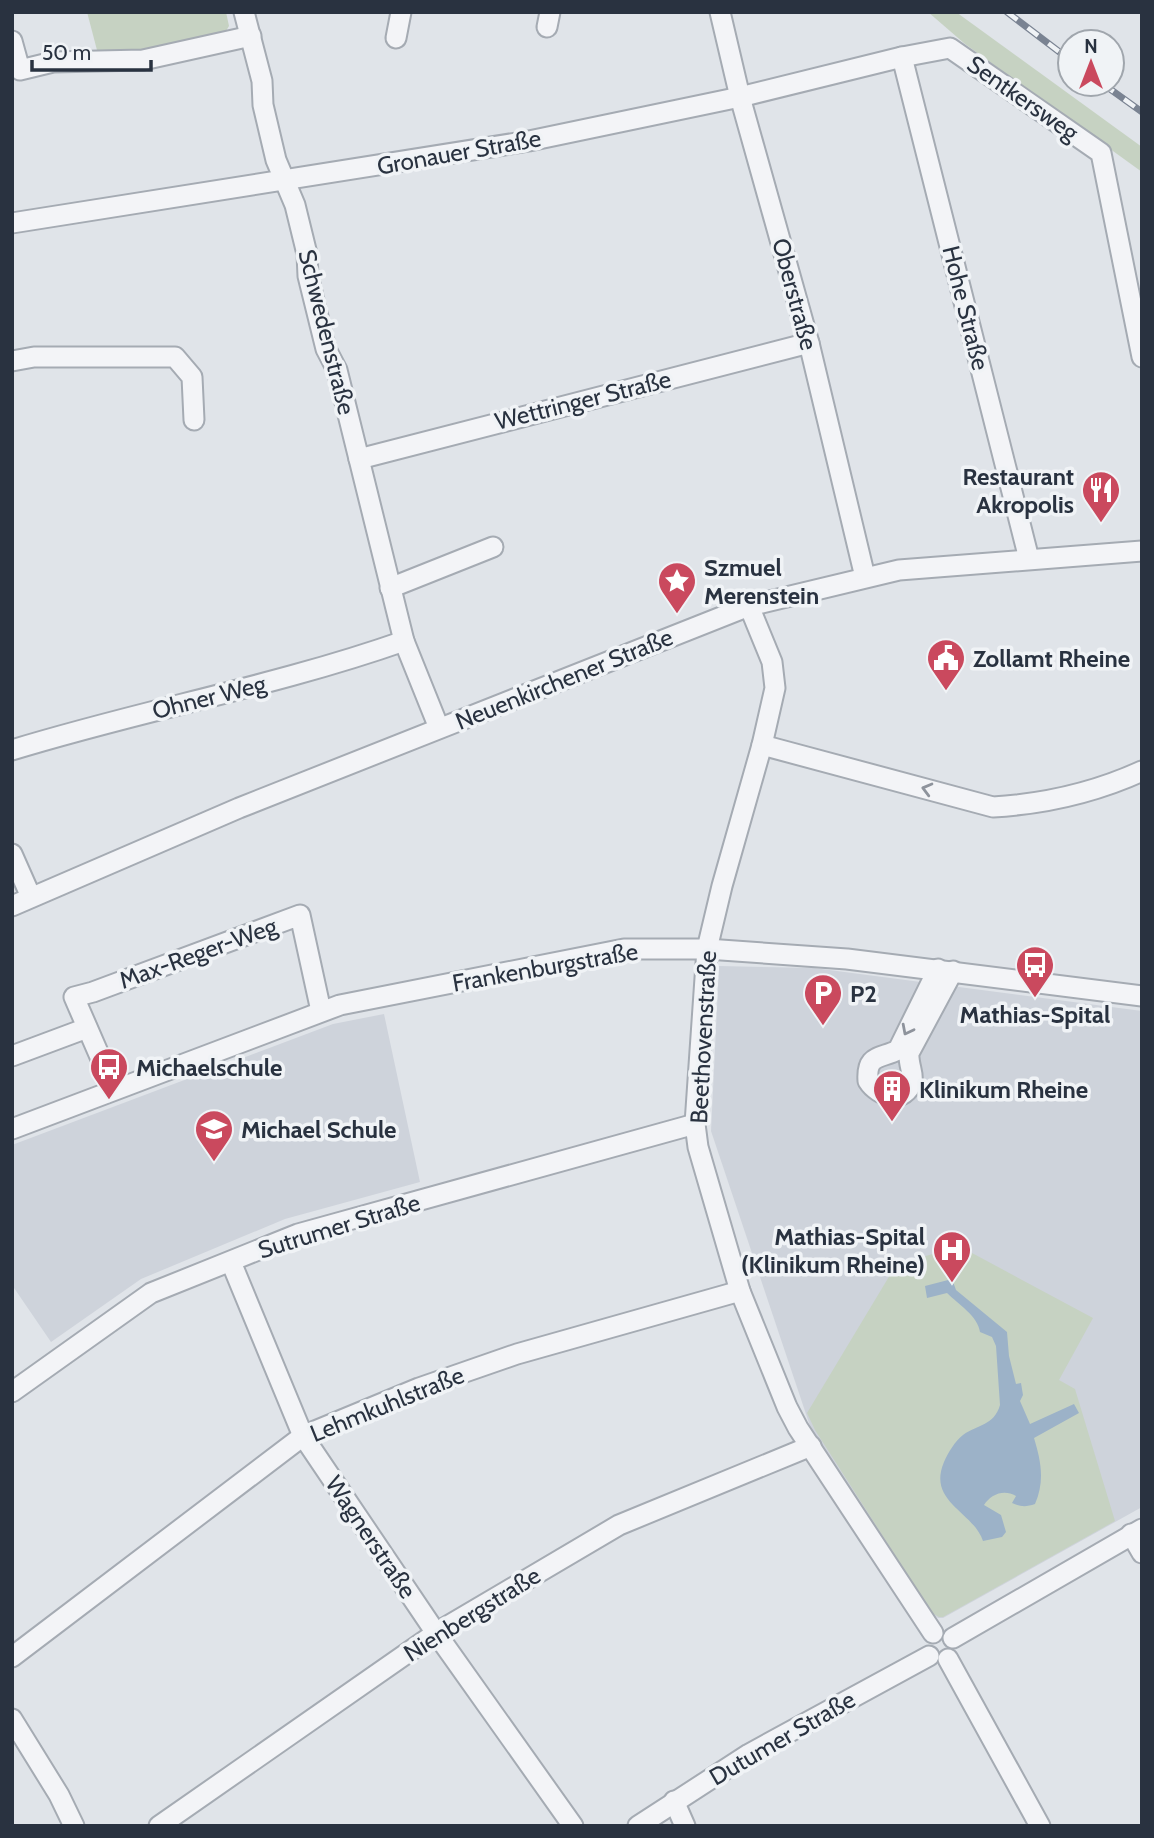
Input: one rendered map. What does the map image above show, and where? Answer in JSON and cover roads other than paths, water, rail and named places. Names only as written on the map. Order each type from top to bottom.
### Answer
[{"type":"street","name":"Schwedenstraße","points":[[244,12],[262,80],[263,105],[276,160],[296,205],[307,254],[308,276],[326,349],[337,370],[404,641],[439,728]]},
{"type":"street","points":[[396,38],[401,12]]},
{"type":"street","name":"Oberstraße","points":[[720,12],[740,97],[808,342],[865,577]]},
{"type":"street","points":[[12,41],[20,70],[53,62],[152,58],[251,36]]},
{"type":"street","name":"Sentkersweg","points":[[902,57],[950,48],[1101,153],[1142,357]]},
{"type":"street","name":"Gronauer Straße","points":[[12,223],[529,141],[740,97],[902,57]]},
{"type":"street","name":"Hohe Straße","points":[[902,57],[1029,559]]},
{"type":"street","name":"Wettringer Straße","points":[[359,459],[808,342]]},
{"type":"street","points":[[12,361],[34,357],[175,357],[192,377],[194,420]]},
{"type":"street","points":[[390,588],[493,547]]},
{"type":"street","name":"Neuenkirchener Straße","points":[[12,906],[239,808],[749,606],[865,577],[912,569],[1142,551]]},
{"type":"street","name":"Beethovenstraße","points":[[749,606],[772,662],[775,688],[707,949],[695,1124],[698,1147],[740,1291],[787,1407],[933,1633]]},
{"type":"street","name":"Ohner Weg","points":[[12,750],[92,726],[350,660],[404,641]]},
{"type":"street","points":[[762,745],[993,807],[1020,806],[1114,784],[1142,771]]},
{"type":"street","points":[[12,855],[31,897]]},
{"type":"street","name":"Max-Reger-Weg","points":[[114,1089],[74,997],[300,915],[321,1011]]},
{"type":"street","name":"Frankenburgstraße","points":[[12,1129],[340,1005],[624,949],[707,949],[860,961],[1142,996]]},
{"type":"street","points":[[945,970],[909,1053],[908,1065],[913,1078],[910,1086],[905,1093],[897,1096],[889,1097],[877,1092],[868,1081],[869,1065],[874,1058],[898,1049],[945,970]]},
{"type":"street","points":[[12,1056],[88,1028]]},
{"type":"street","name":"Sutrumer Straße","points":[[12,1392],[152,1293],[298,1234],[695,1124]]},
{"type":"street","name":"Wagnerstraße","points":[[231,1262],[303,1436],[436,1633],[573,1826]]},
{"type":"street","name":"Lehmkuhlstraße","points":[[12,1657],[303,1436],[419,1388],[517,1353],[740,1291]]},
{"type":"street","name":"Nienbergstraße","points":[[159,1826],[436,1633],[619,1525],[811,1446]]},
{"type":"street","points":[[953,1638],[1136,1532],[1142,1553]]},
{"type":"street","points":[[953,1638],[942,1631],[933,1633],[926,1643],[939,1657],[1040,1826]]},
{"type":"street","points":[[939,1657],[954,1651],[953,1638]]},
{"type":"street","name":"Dutumer Straße","points":[[638,1826],[749,1754],[939,1657]]},
{"type":"street","points":[[12,1719],[59,1795],[74,1826]]},
{"type":"street","points":[[674,1801],[685,1826]]},
{"type":"water","points":[[952,1279],[956,1290],[1007,1332],[1009,1356],[1016,1384],[1021,1383],[1023,1395],[1020,1401],[1030,1424],[1074,1404],[1079,1413],[1034,1438],[1041,1471],[1035,1504],[1024,1506],[1012,1503],[1016,1496],[1007,1493],[990,1498],[984,1505],[1001,1515],[1006,1532],[1002,1537],[983,1541],[978,1531],[946,1497],[940,1476],[944,1462],[957,1440],[990,1421],[997,1412],[1000,1405],[996,1346],[992,1337],[980,1332],[972,1316],[947,1293],[927,1298],[925,1286]]},
{"type":"railway","points":[[1007,12],[1056,49]]},
{"type":"railway","points":[[1122,98],[1142,112]]},
{"type":"place","name":"Restaurant Akropolis","points":[[1101,524]]},
{"type":"place","name":"Szmuel Merenstein","points":[[677,615]]},
{"type":"place","name":"Zollamt Rheine","points":[[946,692]]},
{"type":"place","name":"Mathias-Spital","points":[[1035,999]]},
{"type":"place","name":"P2","points":[[823,1027]]},
{"type":"place","name":"Michaelschule","points":[[109,1101]]},
{"type":"place","name":"Klinikum Rheine","points":[[892,1123]]},
{"type":"place","name":"Michael Schule","points":[[214,1163]]},
{"type":"place","name":"Mathias-Spital (Klinikum Rheine)","points":[[952,1284]]}]
